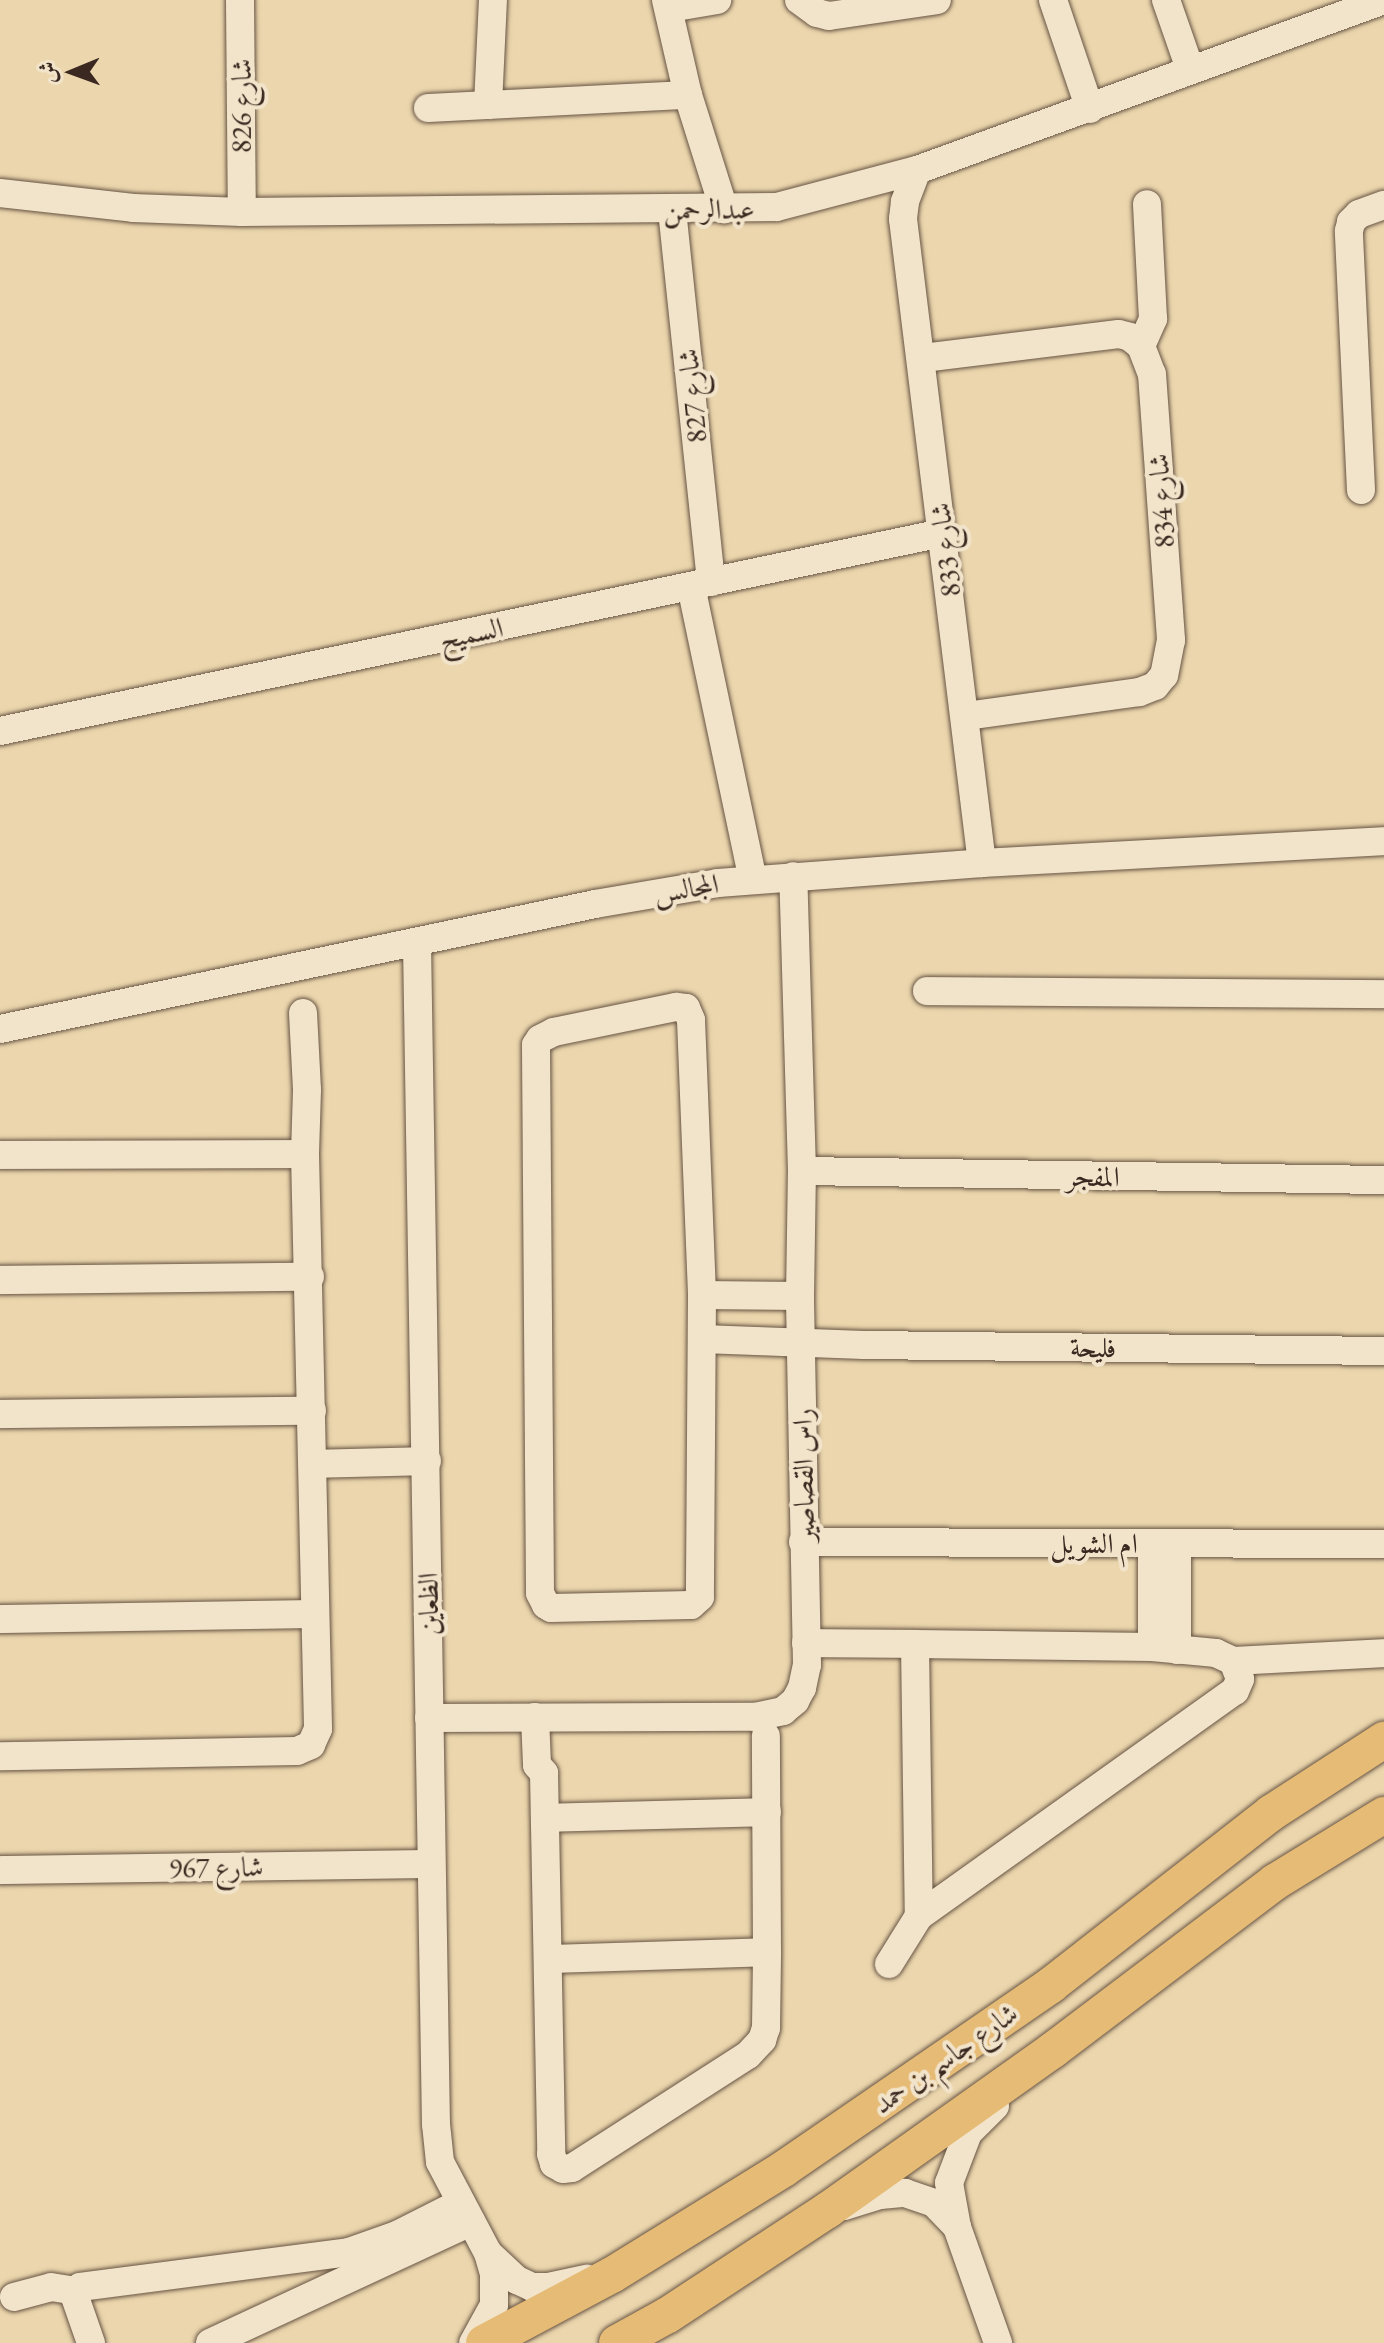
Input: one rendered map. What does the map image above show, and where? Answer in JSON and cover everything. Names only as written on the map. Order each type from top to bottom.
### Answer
[{"type":"main road","name":"شارع جاسم بن حمد","points":[[484,2343],[612,2275],[785,2168],[1051,1985],[1271,1813],[1384,1740]]},
{"type":"main road","name":"شارع جاسم بن حمد","points":[[617,2343],[668,2315],[828,2210],[1053,2050],[1275,1882],[1384,1815]]},
{"type":"street","name":"شارع 826","points":[[240,0],[242,212]]},
{"type":"street","points":[[488,105],[493,0]]},
{"type":"street","points":[[717,0],[668,4],[688,95],[724,209]]},
{"type":"street","points":[[799,0],[817,13],[829,16],[937,0]]},
{"type":"street","points":[[1053,0],[1090,109]]},
{"type":"street","points":[[1166,0],[1190,69]]},
{"type":"street","name":"عبدالرحمن","points":[[0,193],[133,208],[242,212],[777,207],[868,186],[917,170],[1383,0]]},
{"type":"street","points":[[428,108],[688,95]]},
{"type":"street","name":"شارع 833","points":[[917,170],[905,202],[905,236],[923,358],[982,863]]},
{"type":"street","name":"شارع 833","points":[[868,186],[890,206],[905,236]]},
{"type":"street","points":[[923,358],[1107,334],[1130,337],[1141,346],[1153,319],[1147,204]]},
{"type":"street","points":[[1361,490],[1371,440],[1349,231],[1359,214],[1384,205]]},
{"type":"street","name":"شارع 827","points":[[672,210],[701,584],[753,879]]},
{"type":"street","name":"شارع 834","points":[[965,716],[1139,692],[1155,686],[1164,675],[1170,658],[1170,624],[1152,374],[1141,346]]},
{"type":"street","name":"السميح","points":[[0,731],[942,533]]},
{"type":"street","name":"المجالس","points":[[0,1029],[595,904],[753,879],[1384,841]]},
{"type":"street","name":"راس القصاصير","points":[[429,1718],[755,1717],[783,1711],[795,1701],[802,1688],[807,1665],[800,1296],[802,1171],[793,876]]},
{"type":"street","name":"الظعاين","points":[[417,943],[436,2124],[440,2162],[488,2253],[496,2288],[494,2305],[473,2343]]},
{"type":"street","points":[[927,991],[1384,994]]},
{"type":"street","points":[[676,1007],[689,1012],[702,1339],[700,1597],[691,1605],[559,1609],[546,1605],[540,1593],[535,1053],[536,1045],[546,1035],[676,1007]]},
{"type":"street","points":[[0,1756],[304,1749],[316,1738],[310,1277],[305,1154],[307,1090],[303,1013]]},
{"type":"street","points":[[0,1155],[305,1154]]},
{"type":"street","name":"المفجر","points":[[802,1171],[1384,1180]]},
{"type":"street","points":[[0,1280],[310,1277]]},
{"type":"street","points":[[702,1295],[800,1296]]},
{"type":"street","name":"فليحة","points":[[702,1339],[801,1340],[864,1345],[1384,1351]]},
{"type":"street","points":[[0,1414],[312,1411]]},
{"type":"street","points":[[313,1472],[427,1469]]},
{"type":"street","name":"ام الشويل","points":[[803,1542],[1384,1544]]},
{"type":"street","points":[[1164,1544],[1165,1648]]},
{"type":"street","points":[[0,1619],[314,1614]]},
{"type":"street","points":[[806,1643],[1165,1648],[1216,1653],[1233,1661],[1384,1653]]},
{"type":"street","points":[[915,1644],[919,1916]]},
{"type":"street","points":[[889,1964],[919,1916],[1235,1691],[1240,1679],[1233,1661]]},
{"type":"street","points":[[543,1717],[537,1765],[544,1773],[551,2154],[554,2164],[563,2169],[572,2168],[755,2050],[766,2028],[766,1736]]},
{"type":"street","points":[[545,1818],[767,1812]]},
{"type":"street","name":"شارع 967","points":[[0,1870],[431,1864]]},
{"type":"street","points":[[549,1959],[767,1952]]},
{"type":"street","points":[[998,2343],[957,2227],[949,2183],[968,2133],[1053,2050]]},
{"type":"street","points":[[828,2210],[880,2195],[905,2193],[934,2203],[957,2227]]},
{"type":"street","points":[[210,2343],[354,2264],[466,2212]]},
{"type":"street","name":"الظعاين","points":[[488,2253],[517,2280],[532,2287],[612,2275]]},
{"type":"street","points":[[14,2297],[51,2287],[75,2291],[86,2286],[354,2264]]},
{"type":"street","points":[[75,2291],[91,2343]]}]
